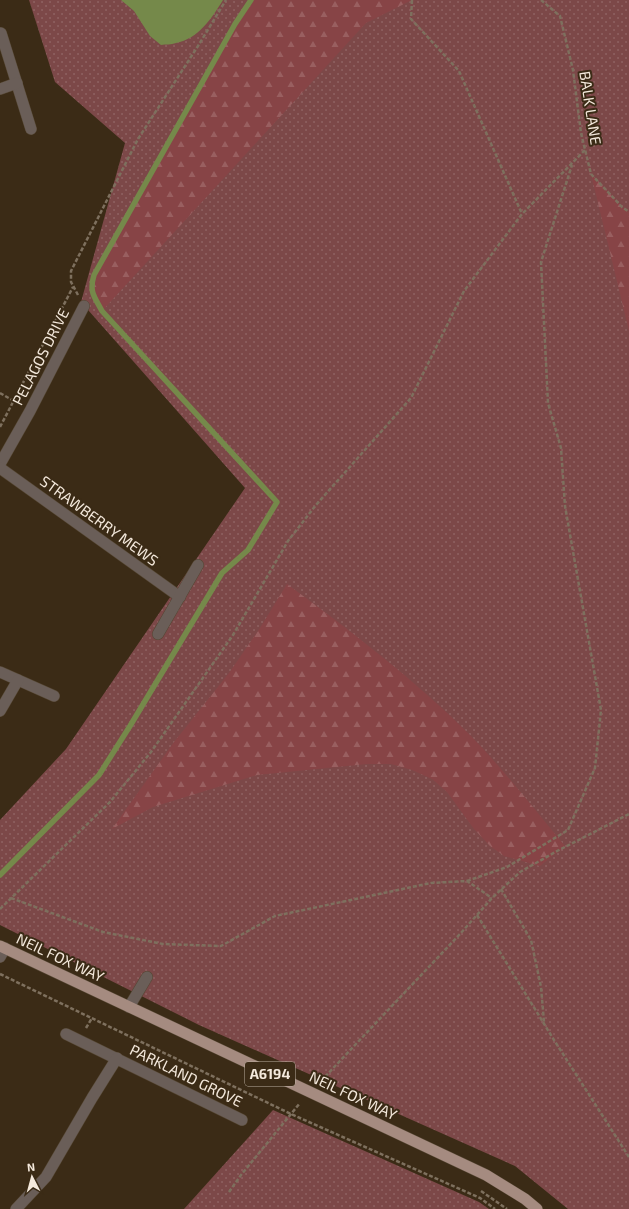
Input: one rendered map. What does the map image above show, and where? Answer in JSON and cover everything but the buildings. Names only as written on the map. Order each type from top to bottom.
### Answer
[{"type":"main road","name":"NEIL FOX WAY","points":[[2,950],[129,1007],[486,1175],[525,1199],[536,1209]]},
{"type":"street","points":[[1,33],[31,129]]},
{"type":"street","points":[[0,89],[17,83]]},
{"type":"street","name":"PELAGOS DRIVE","points":[[0,464],[30,411],[84,306]]},
{"type":"street","name":"STRAWBERRY MEWS","points":[[0,468],[180,597]]},
{"type":"street","points":[[158,634],[198,565]]},
{"type":"street","points":[[0,672],[54,696]]},
{"type":"street","points":[[0,711],[18,680]]},
{"type":"street","points":[[129,1007],[147,977]]},
{"type":"street","name":"PARKLAND GROVE","points":[[66,1034],[242,1120]]},
{"type":"street","name":"PARKLAND GROVE","points":[[16,1209],[46,1177],[117,1058]]},
{"type":"path","points":[[84,306],[71,282],[70,270],[138,139],[226,0]]},
{"type":"path","points":[[412,0],[411,19],[459,71],[522,214]]},
{"type":"path","name":"BALK LANE","points":[[541,0],[560,16],[573,70],[581,133],[590,174],[622,207],[629,212]]},
{"type":"path","points":[[0,909],[110,802],[151,752],[233,635],[288,541],[316,505],[411,398],[464,291],[522,214],[585,150]]},
{"type":"path","points":[[11,898],[103,932],[163,944],[220,946],[275,916],[431,883],[467,881],[507,867],[568,830],[595,768],[601,710],[565,506],[562,448],[548,403],[541,262],[572,163]]},
{"type":"path","points":[[0,426],[74,287]]},
{"type":"path","points":[[0,394],[30,411]]},
{"type":"path","points":[[229,1192],[291,1114],[492,898],[520,872],[629,814]]},
{"type":"path","points":[[467,881],[492,898]]},
{"type":"path","points":[[502,889],[531,940],[541,987],[544,1023]]},
{"type":"path","points":[[477,915],[629,1157]]},
{"type":"path","points":[[0,974],[291,1114],[480,1198],[495,1209]]},
{"type":"shaded area","points":[[29,0],[629,0],[629,1209],[568,1209],[515,1166],[199,1025],[0,925],[0,820],[66,749],[245,488],[81,302],[125,143],[55,82]]},
{"type":"shaded area","points":[[121,0],[223,0],[204,27],[198,32],[184,41],[161,45],[150,36],[134,11]]},
{"type":"shaded area","points":[[273,1110],[479,1202],[489,1209],[184,1209]]},
{"type":"green space","points":[[251,0],[412,0],[366,23],[102,311],[92,290],[94,275],[235,24]]},
{"type":"green space","points":[[591,174],[622,207],[629,212],[629,331]]},
{"type":"green space","points":[[287,584],[382,656],[449,714],[495,762],[565,846],[540,866],[504,856],[490,846],[474,829],[447,792],[432,779],[412,770],[391,764],[367,764],[257,775],[153,807],[112,829],[174,742],[229,673],[260,628]]},
{"type":"waterway","points":[[0,875],[99,775],[222,573],[248,550],[277,502],[102,311],[92,290],[94,275],[235,24],[251,0]]}]
